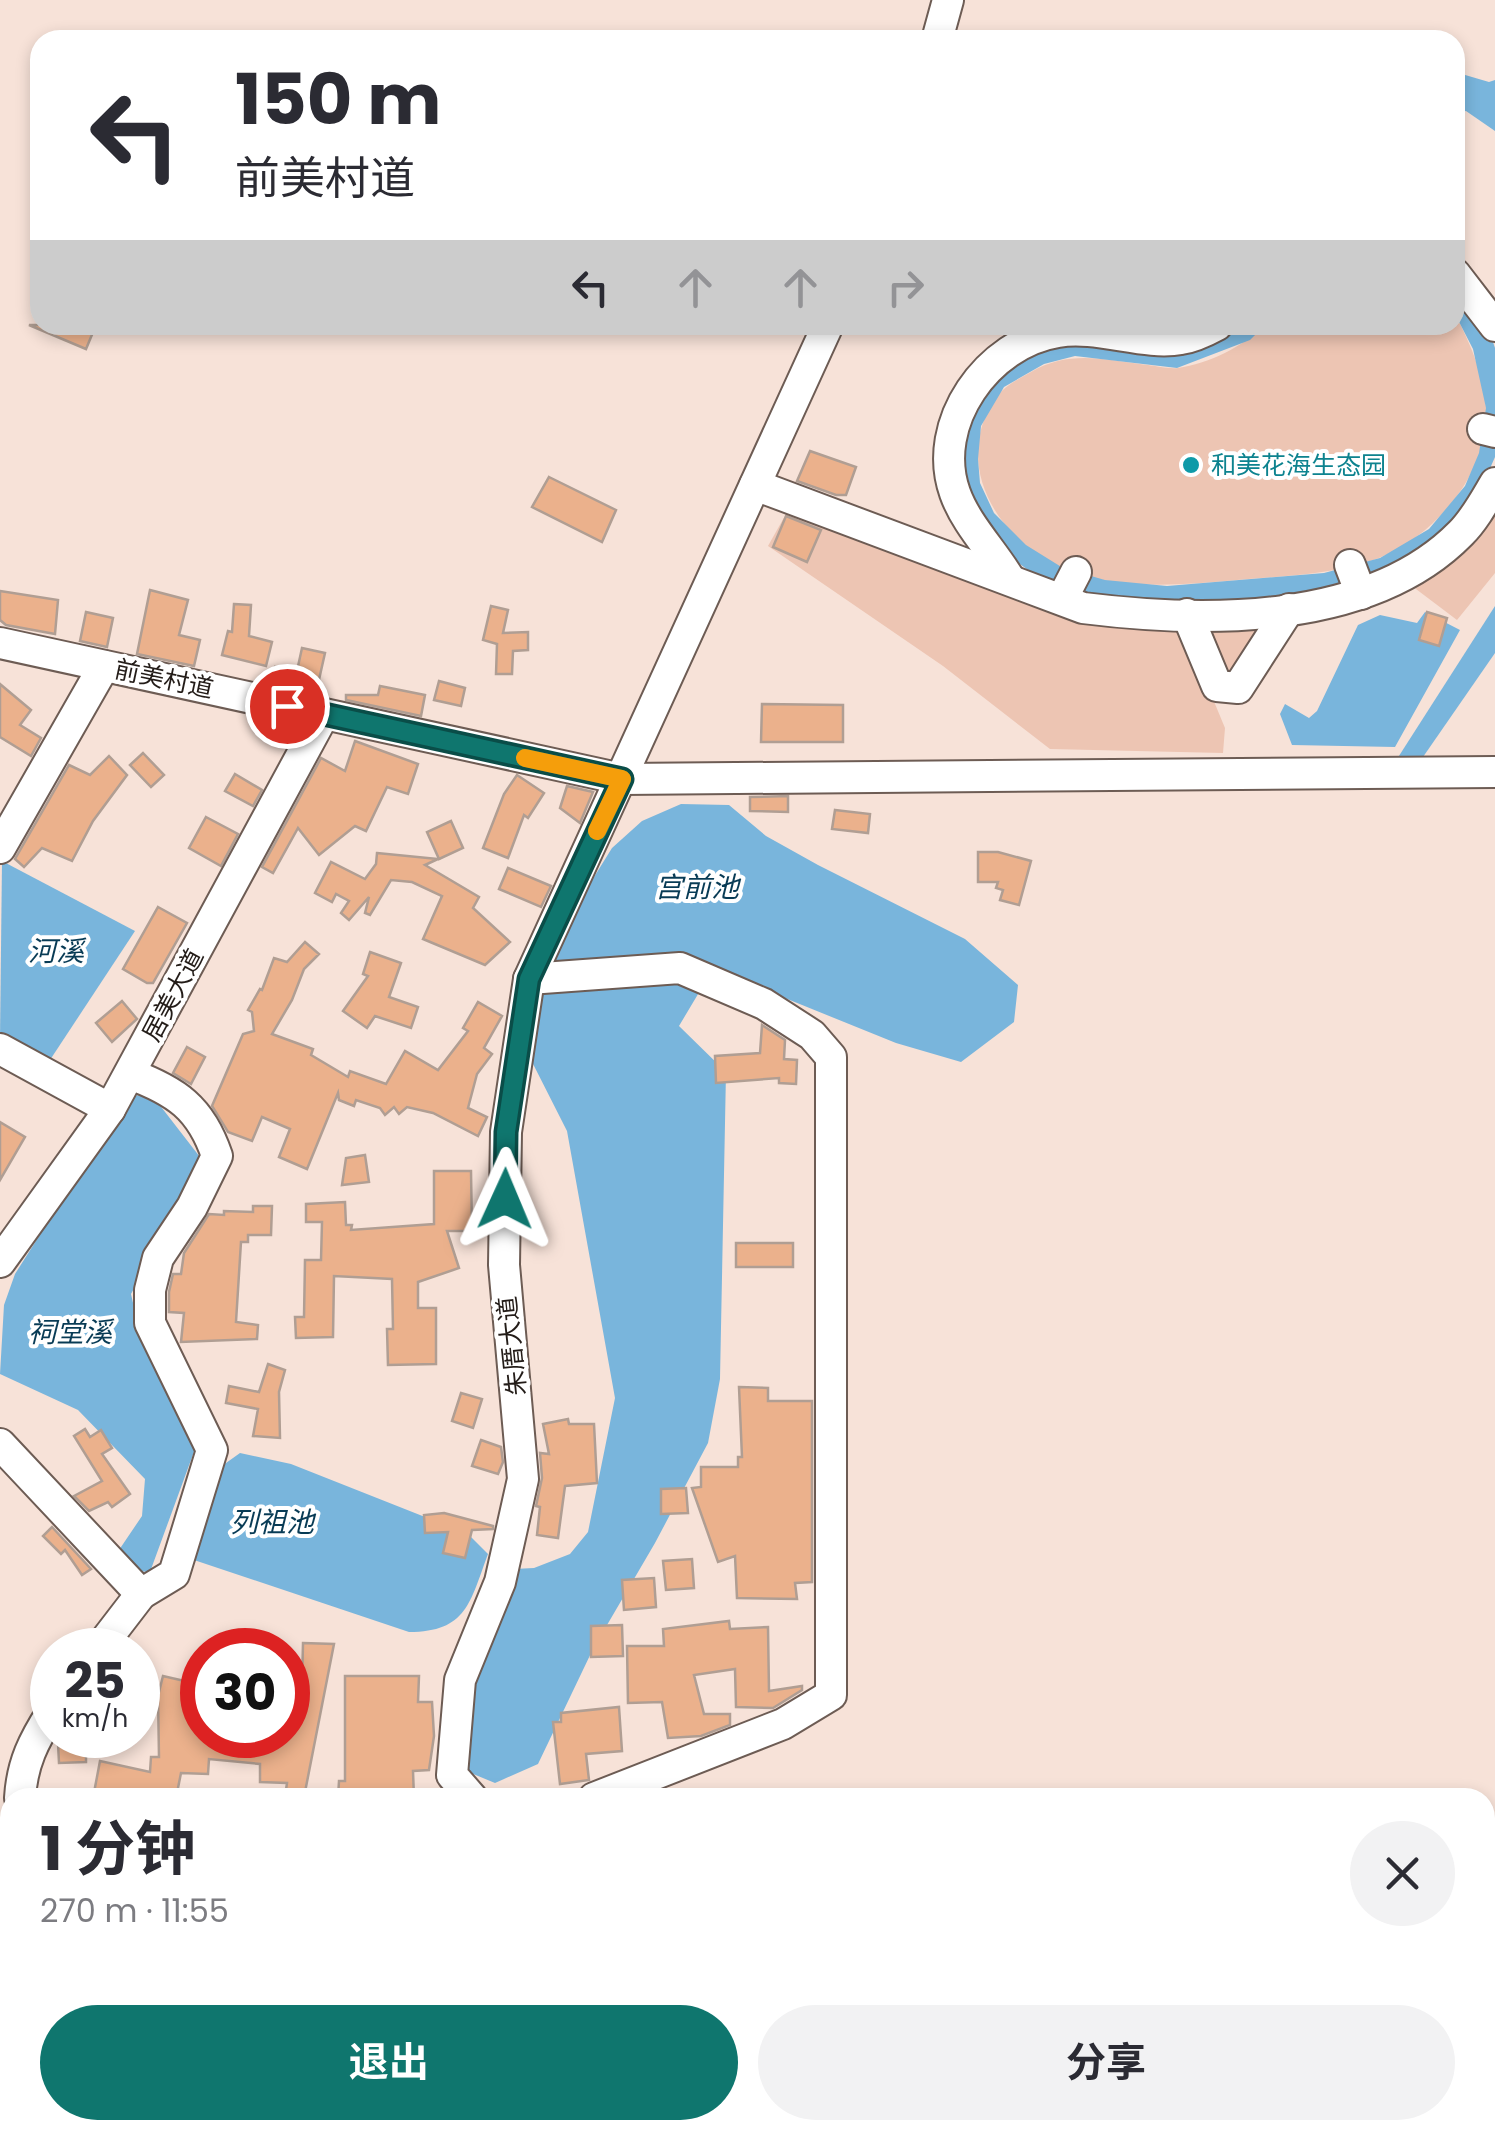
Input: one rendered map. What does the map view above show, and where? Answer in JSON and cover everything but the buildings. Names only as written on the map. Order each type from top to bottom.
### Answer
[{"type":"street","points":[[941,30],[948,1]]},
{"type":"street","points":[[1465,287],[1495,326]]},
{"type":"street","name":"朱厝大道","points":[[463,1788],[452,1775],[460,1680],[500,1582],[523,1478],[504,1265],[506,1132],[529,979],[823,335]]},
{"type":"street","points":[[1009,578],[954,492],[950,464],[953,434],[980,375],[1028,342],[1048,335]]},
{"type":"street","points":[[1069,335],[1088,344],[1178,340],[1191,335]]},
{"type":"street","points":[[755,485],[1009,578],[1069,585],[1083,608],[1187,614],[1289,609],[1356,580],[1375,590],[1423,564],[1462,532],[1495,482]]},
{"type":"street","points":[[1187,614],[1217,686],[1238,688],[1289,609]]},
{"type":"street","name":"前美村道","points":[[0,643],[622,779],[1495,772]]},
{"type":"street","points":[[0,848],[104,666]]},
{"type":"street","name":"居美大道","points":[[0,1262],[110,1108],[324,714]]},
{"type":"street","points":[[529,979],[680,968],[764,1004],[812,1035],[832,1058],[831,1695],[783,1724],[620,1788]]},
{"type":"street","points":[[0,1049],[110,1108]]},
{"type":"street","points":[[115,1628],[141,1594],[174,1574],[212,1450],[150,1322],[150,1290],[158,1258],[192,1207],[216,1156],[208,1129],[184,1101],[168,1088],[130,1074]]},
{"type":"street","points":[[0,1444],[141,1594]]},
{"type":"street","points":[[21,1788],[30,1750]]},
{"type":"shaded area","points":[[1465,334],[1485,395],[1485,431],[1479,455],[1455,498],[1420,534],[1379,558],[1291,576],[1172,585],[1107,581],[1065,569],[1041,557],[1002,520],[988,498],[980,474],[978,449],[983,424],[1002,390],[1060,360],[1088,358],[1178,368],[1201,363],[1253,335]]},
{"type":"shaded area","points":[[791,505],[1181,622],[1225,728],[1223,753],[1050,749],[943,666],[768,546]]},
{"type":"shaded area","points":[[1495,515],[1495,573],[1457,620],[1412,586],[1468,547]]},
{"type":"shaded area","points":[[1206,617],[1264,624],[1232,673],[1221,672]]},
{"type":"water","points":[[1465,75],[1495,80],[1495,131],[1466,111]]},
{"type":"water","points":[[1465,294],[1487,324],[1495,348],[1495,457],[1477,498],[1411,563],[1303,598],[1133,605],[1057,591],[1013,559],[957,477],[965,424],[999,372],[1063,340],[1209,343],[1223,335],[1255,335],[1177,368],[1075,356],[1044,364],[1004,387],[981,426],[980,483],[994,513],[1026,545],[1063,568],[1105,580],[1167,586],[1324,573],[1380,558],[1429,529],[1465,486],[1479,453],[1486,408],[1473,349],[1465,333]]},
{"type":"water","points":[[1495,606],[1495,653],[1423,757],[1397,759]]},
{"type":"water","points":[[1425,612],[1460,630],[1395,747],[1292,745],[1280,714],[1285,704],[1309,718],[1317,711],[1358,625],[1380,615],[1417,623]]},
{"type":"water","name":"宫前池","points":[[681,804],[729,805],[766,836],[965,939],[1018,985],[1014,1022],[961,1062],[896,1043],[713,969],[679,1026],[726,1072],[720,1379],[708,1443],[593,1649],[538,1764],[495,1783],[466,1771],[468,1683],[514,1569],[534,1568],[570,1554],[588,1532],[615,1398],[567,1131],[529,1056],[563,927],[612,848],[642,821]]},
{"type":"water","name":"河溪","points":[[2,861],[135,931],[48,1063],[0,1038]]},
{"type":"water","name":"祠堂溪","points":[[128,1096],[155,1099],[203,1161],[131,1294],[140,1334],[195,1449],[150,1572],[135,1571],[119,1550],[142,1516],[145,1479],[78,1410],[0,1374],[4,1305],[15,1274]]},
{"type":"water","name":"列祖池","points":[[240,1453],[291,1464],[468,1534],[488,1554],[464,1611],[443,1627],[409,1632],[191,1559],[219,1468]]},
{"type":"slow traffic","points":[[525,758],[622,779],[597,831]]},
{"type":"place","name":"和美花海生态园","points":[[1191,465]]},
{"type":"route","points":[[287,706],[622,779],[529,979],[506,1132],[505,1199]]}]
